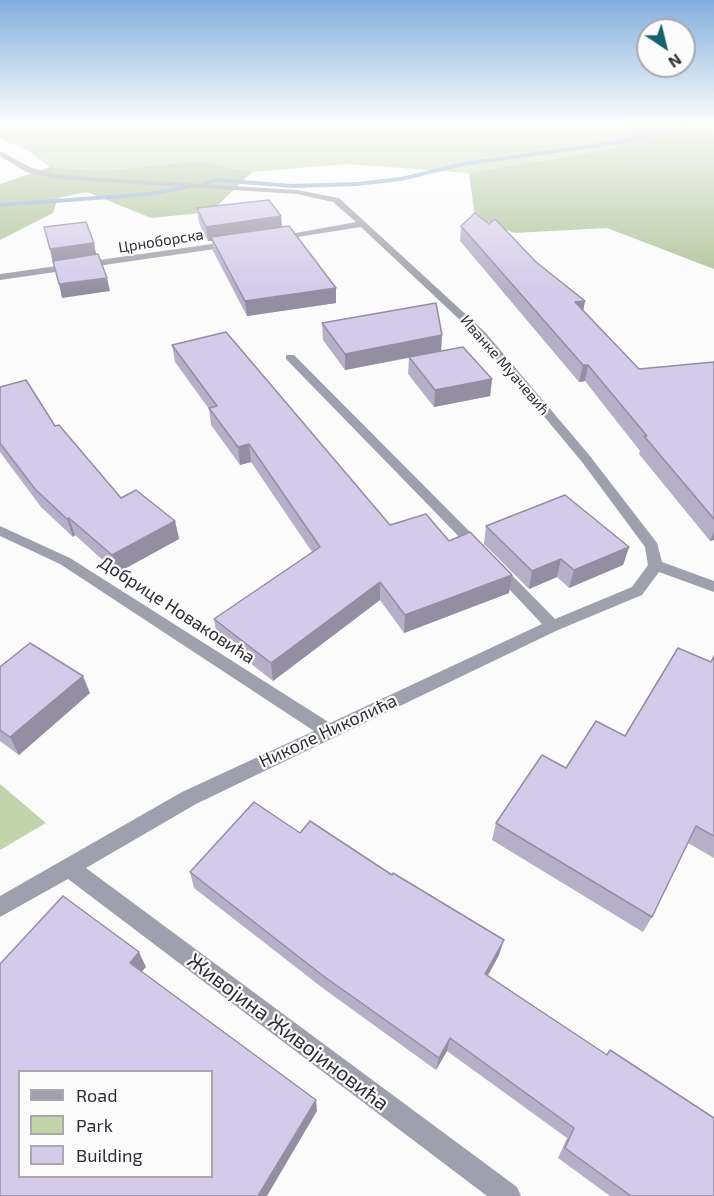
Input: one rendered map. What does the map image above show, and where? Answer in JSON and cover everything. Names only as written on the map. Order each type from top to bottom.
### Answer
[{"type":"street","name":"Иванке Муачевић","points":[[103,180],[258,189],[328,197],[342,205],[481,334],[586,459],[647,539],[652,546],[655,565]]},
{"type":"street","points":[[270,238],[361,224]]},
{"type":"street","name":"Црноборска","points":[[0,277],[248,241]]},
{"type":"street","points":[[290,357],[553,626]]},
{"type":"street","name":"Добрице Новаковића","points":[[0,530],[65,561],[328,731]]},
{"type":"street","points":[[655,565],[714,588]]},
{"type":"street","name":"Николе Николића","points":[[0,907],[189,798],[553,626],[637,591],[649,577],[655,565]]},
{"type":"street","name":"Живојина Живојиновића","points":[[68,867],[508,1196]]},
{"type":"green space","points":[[12,180],[244,180],[211,212],[151,218],[87,192],[58,198],[53,213],[0,240],[0,184]]},
{"type":"green space","points":[[470,180],[714,180],[714,269],[607,228],[514,233],[475,217]]},
{"type":"green space","points":[[0,784],[46,823],[0,850]]},
{"type":"building","points":[[269,200],[281,216],[206,227],[197,208]]},
{"type":"building","points":[[475,213],[489,224],[495,219],[536,262],[585,301],[575,302],[639,369],[714,362],[714,519],[588,365],[583,365],[461,226]]},
{"type":"building","points":[[86,222],[94,243],[50,249],[44,227]]},
{"type":"building","points":[[289,226],[336,288],[245,301],[211,237]]},
{"type":"building","points":[[98,254],[107,278],[59,284],[53,261]]},
{"type":"building","points":[[436,303],[442,335],[345,354],[322,323]]},
{"type":"building","points":[[226,332],[390,525],[426,514],[449,541],[470,532],[512,575],[405,615],[380,582],[271,663],[214,619],[320,547],[249,444],[238,447],[209,408],[217,406],[172,345]]},
{"type":"building","points":[[463,347],[492,379],[435,390],[409,357]]},
{"type":"building","points":[[26,380],[55,426],[59,425],[121,498],[136,490],[175,521],[112,555],[69,518],[67,519],[35,489],[0,443],[0,387]]},
{"type":"building","points":[[565,495],[629,547],[574,570],[561,559],[532,571],[486,526]]},
{"type":"building","points":[[30,643],[83,676],[10,737],[0,730],[0,667]]},
{"type":"building","points":[[678,648],[711,662],[714,656],[714,836],[696,826],[652,917],[496,823],[542,755],[566,768],[596,721],[625,736]]},
{"type":"building","points":[[254,802],[300,833],[310,821],[392,875],[393,873],[504,940],[485,974],[607,1055],[610,1050],[714,1118],[714,1196],[631,1196],[565,1148],[574,1128],[450,1038],[439,1058],[322,975],[190,872]]},
{"type":"building","points":[[63,896],[139,952],[130,963],[316,1100],[258,1196],[0,1196],[0,964]]},
{"type":"waterway","points":[[204,183],[216,180],[293,186],[357,184],[394,180]]},
{"type":"waterway","points":[[0,205],[150,194],[189,187]]}]
